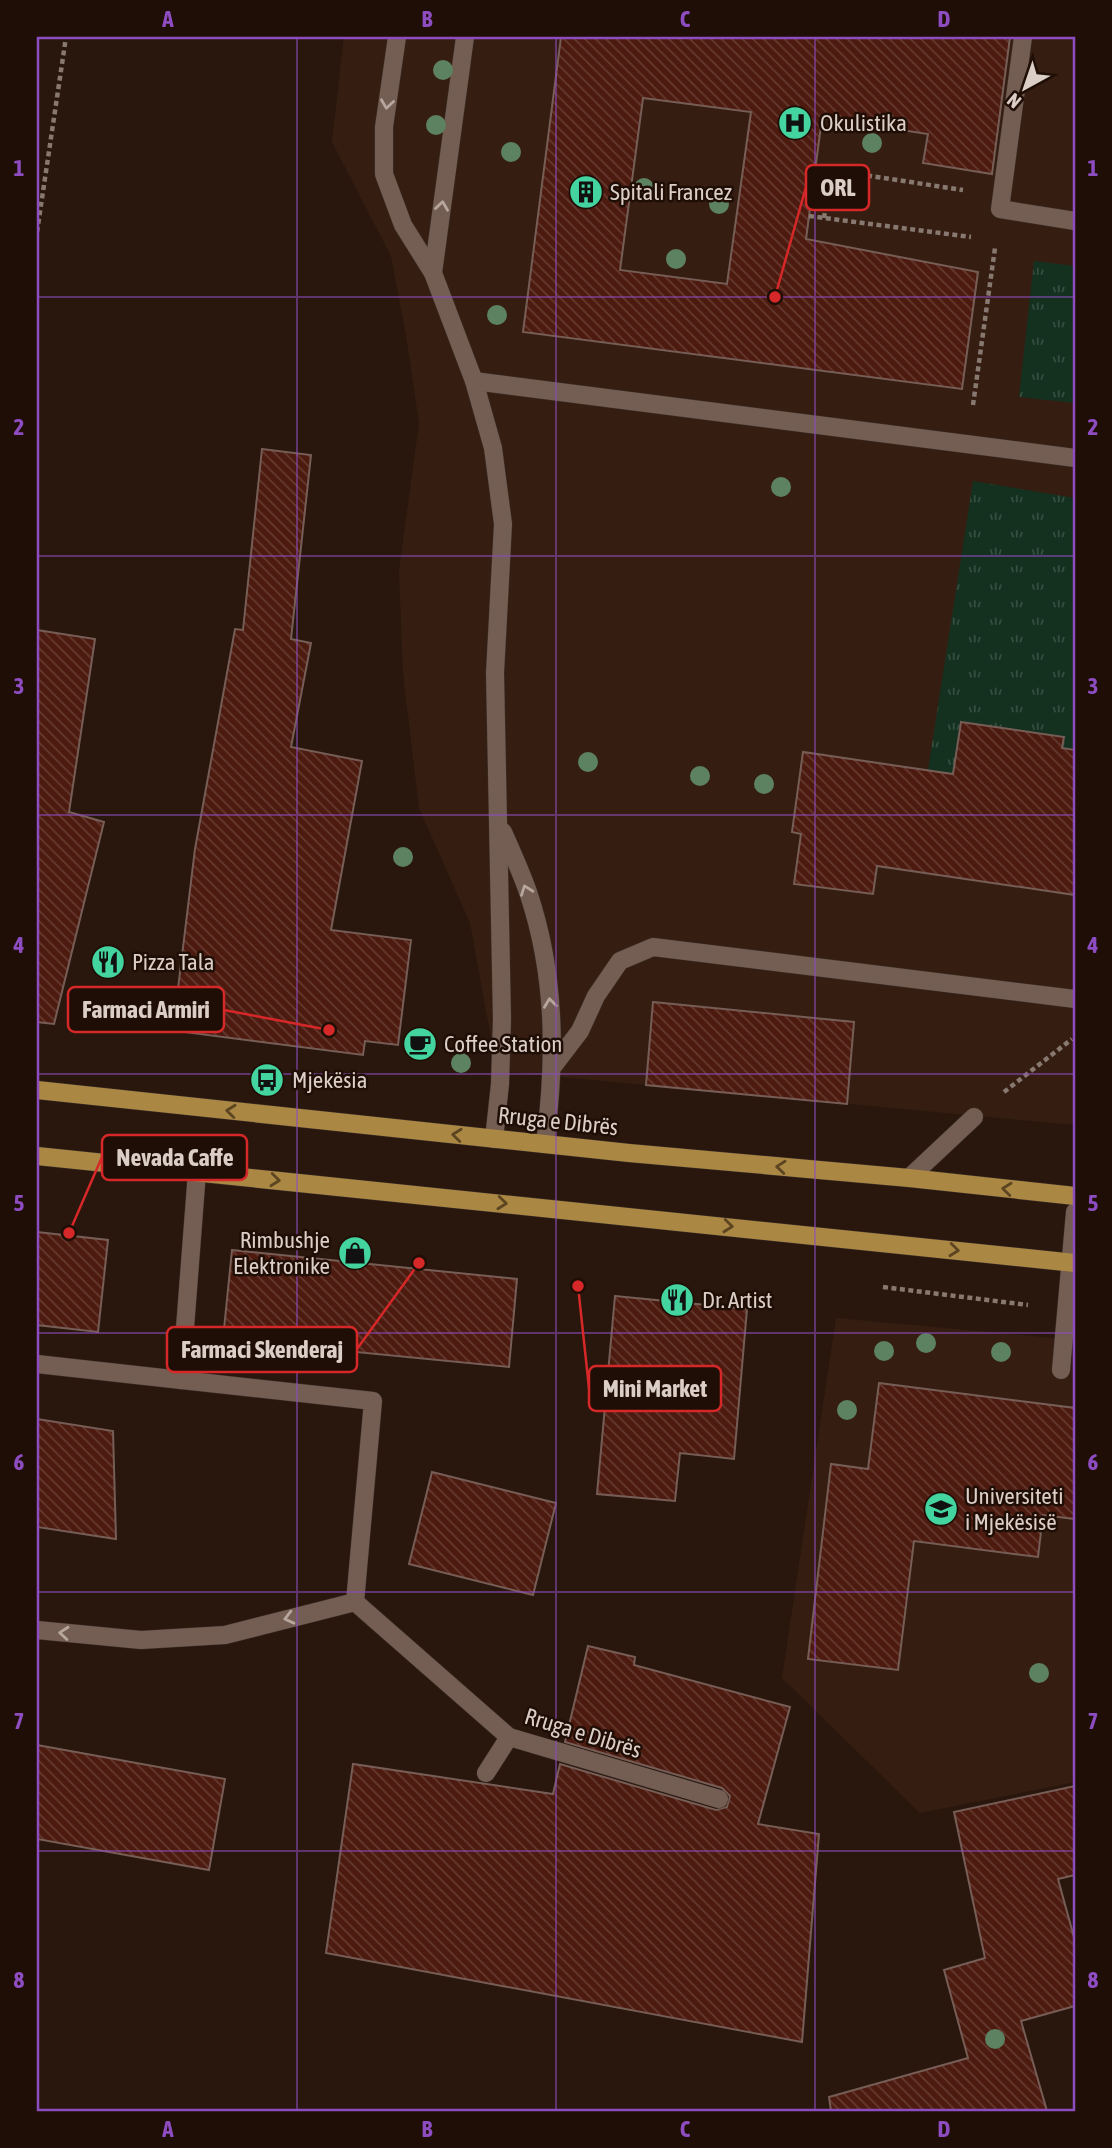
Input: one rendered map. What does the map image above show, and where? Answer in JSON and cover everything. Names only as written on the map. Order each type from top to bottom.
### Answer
[{"type":"main road","name":"Rruga e Dibrës","points":[[37,1090],[494,1139],[1075,1196]]},
{"type":"main road","points":[[37,1156],[1073,1263]]},
{"type":"street","points":[[397,37],[384,127],[384,174],[403,225],[433,273],[474,381],[493,448],[503,524],[495,673],[502,1019],[500,1084],[494,1139]]},
{"type":"street","points":[[433,273],[465,37]]},
{"type":"street","points":[[1023,37],[1001,202],[1075,221]]},
{"type":"street","points":[[474,381],[1075,458]]},
{"type":"street","points":[[499,823],[528,892],[545,955],[554,1065],[545,1144]]},
{"type":"street","points":[[554,1065],[580,1031],[596,996],[620,961],[653,947],[1075,999]]},
{"type":"street","points":[[909,1178],[974,1117]]},
{"type":"street","points":[[181,1380],[197,1172]]},
{"type":"street","points":[[1061,1370],[1073,1263],[1075,1212]]},
{"type":"street","points":[[37,1364],[373,1401],[355,1602],[225,1634],[141,1640],[37,1630]]},
{"type":"street","name":"Rruga e Dibrës","points":[[355,1602],[509,1737],[719,1799]]},
{"type":"street","points":[[486,1773],[509,1737]]},
{"type":"path","points":[[37,232],[66,37]]},
{"type":"path","points":[[824,218],[831,170],[1001,202],[967,444]]},
{"type":"path","points":[[809,216],[983,239]]},
{"type":"path","points":[[974,1117],[1028,1071],[1075,1037]]},
{"type":"shaded area","points":[[344,37],[1075,37],[1075,1125],[497,1071],[470,923],[419,808],[403,673],[399,571],[419,423],[391,256],[332,142]]},
{"type":"shaded area","name":"Universiteti i Mjekësisë","points":[[836,1318],[1075,1340],[1075,1782],[920,1813],[782,1678]]},
{"type":"green space","points":[[1034,261],[1075,266],[1075,403],[1019,397]]},
{"type":"green space","points":[[973,481],[1075,498],[1075,750],[1062,748],[1064,737],[961,722],[953,774],[928,770]]},
{"type":"building","name":"Spitali Francez","points":[[561,37],[1010,37],[992,174],[923,163],[928,134],[822,118],[806,239],[978,272],[962,389],[523,332]],"holes":[[[643,98],[751,112],[727,284],[620,270]]]},
{"type":"building","points":[[262,449],[311,455],[291,639],[311,643],[291,747],[362,761],[331,930],[411,940],[398,1045],[365,1041],[363,1055],[184,1032],[188,999],[177,997],[195,849],[235,629],[243,630]]},
{"type":"building","points":[[37,630],[95,639],[69,812],[104,822],[54,1024],[37,1022]]},
{"type":"building","points":[[961,722],[1064,737],[1062,748],[1075,750],[1075,895],[877,866],[873,894],[794,884],[801,834],[792,832],[803,752],[953,774]]},
{"type":"building","points":[[653,1002],[854,1022],[847,1104],[646,1085]]},
{"type":"building","points":[[37,1232],[108,1240],[98,1332],[37,1325]]},
{"type":"building","points":[[232,1250],[517,1279],[509,1367],[223,1339]]},
{"type":"building","points":[[615,1296],[747,1309],[734,1459],[680,1453],[675,1501],[597,1494]]},
{"type":"building","name":"Universiteti i Mjekësisë","points":[[879,1383],[1075,1408],[1075,1519],[1043,1515],[1038,1557],[914,1541],[898,1670],[808,1659],[831,1464],[868,1469]]},
{"type":"building","points":[[37,1419],[113,1431],[116,1539],[37,1527]]},
{"type":"building","points":[[432,1472],[556,1503],[533,1595],[409,1564]]},
{"type":"building","points":[[588,1646],[635,1657],[634,1665],[790,1707],[758,1824],[819,1834],[802,2042],[326,1953],[353,1764],[553,1794],[560,1764],[716,1810],[727,1807],[730,1796],[722,1788],[565,1742]]},
{"type":"building","points":[[37,1745],[225,1779],[209,1870],[37,1839]]},
{"type":"building","points":[[1075,1786],[1075,1875],[1058,1879],[1075,1941],[1075,2006],[1021,2021],[1047,2111],[831,2111],[829,2097],[968,2058],[944,1970],[985,1958],[954,1812]]},
{"type":"place","name":"Okulistika","points":[[795,123]]},
{"type":"place","name":"Spitali Francez","points":[[586,192]]},
{"type":"place","name":"ORL","points":[[775,297]]},
{"type":"place","name":"Pizza Tala","points":[[108,962]]},
{"type":"place","name":"Farmaci Armiri","points":[[329,1030]]},
{"type":"place","name":"Coffee Station","points":[[420,1044]]},
{"type":"place","name":"Mjekësia","points":[[267,1080]]},
{"type":"place","name":"Nevada Caffe","points":[[69,1233]]},
{"type":"place","name":"Rimbushje Elektronike","points":[[355,1253]]},
{"type":"place","name":"Farmaci Skenderaj","points":[[419,1263]]},
{"type":"place","name":"Mini Market","points":[[578,1286]]},
{"type":"place","name":"Dr. Artist","points":[[677,1300]]},
{"type":"place","name":"Universiteti i Mjekësisë","points":[[941,1509]]}]
